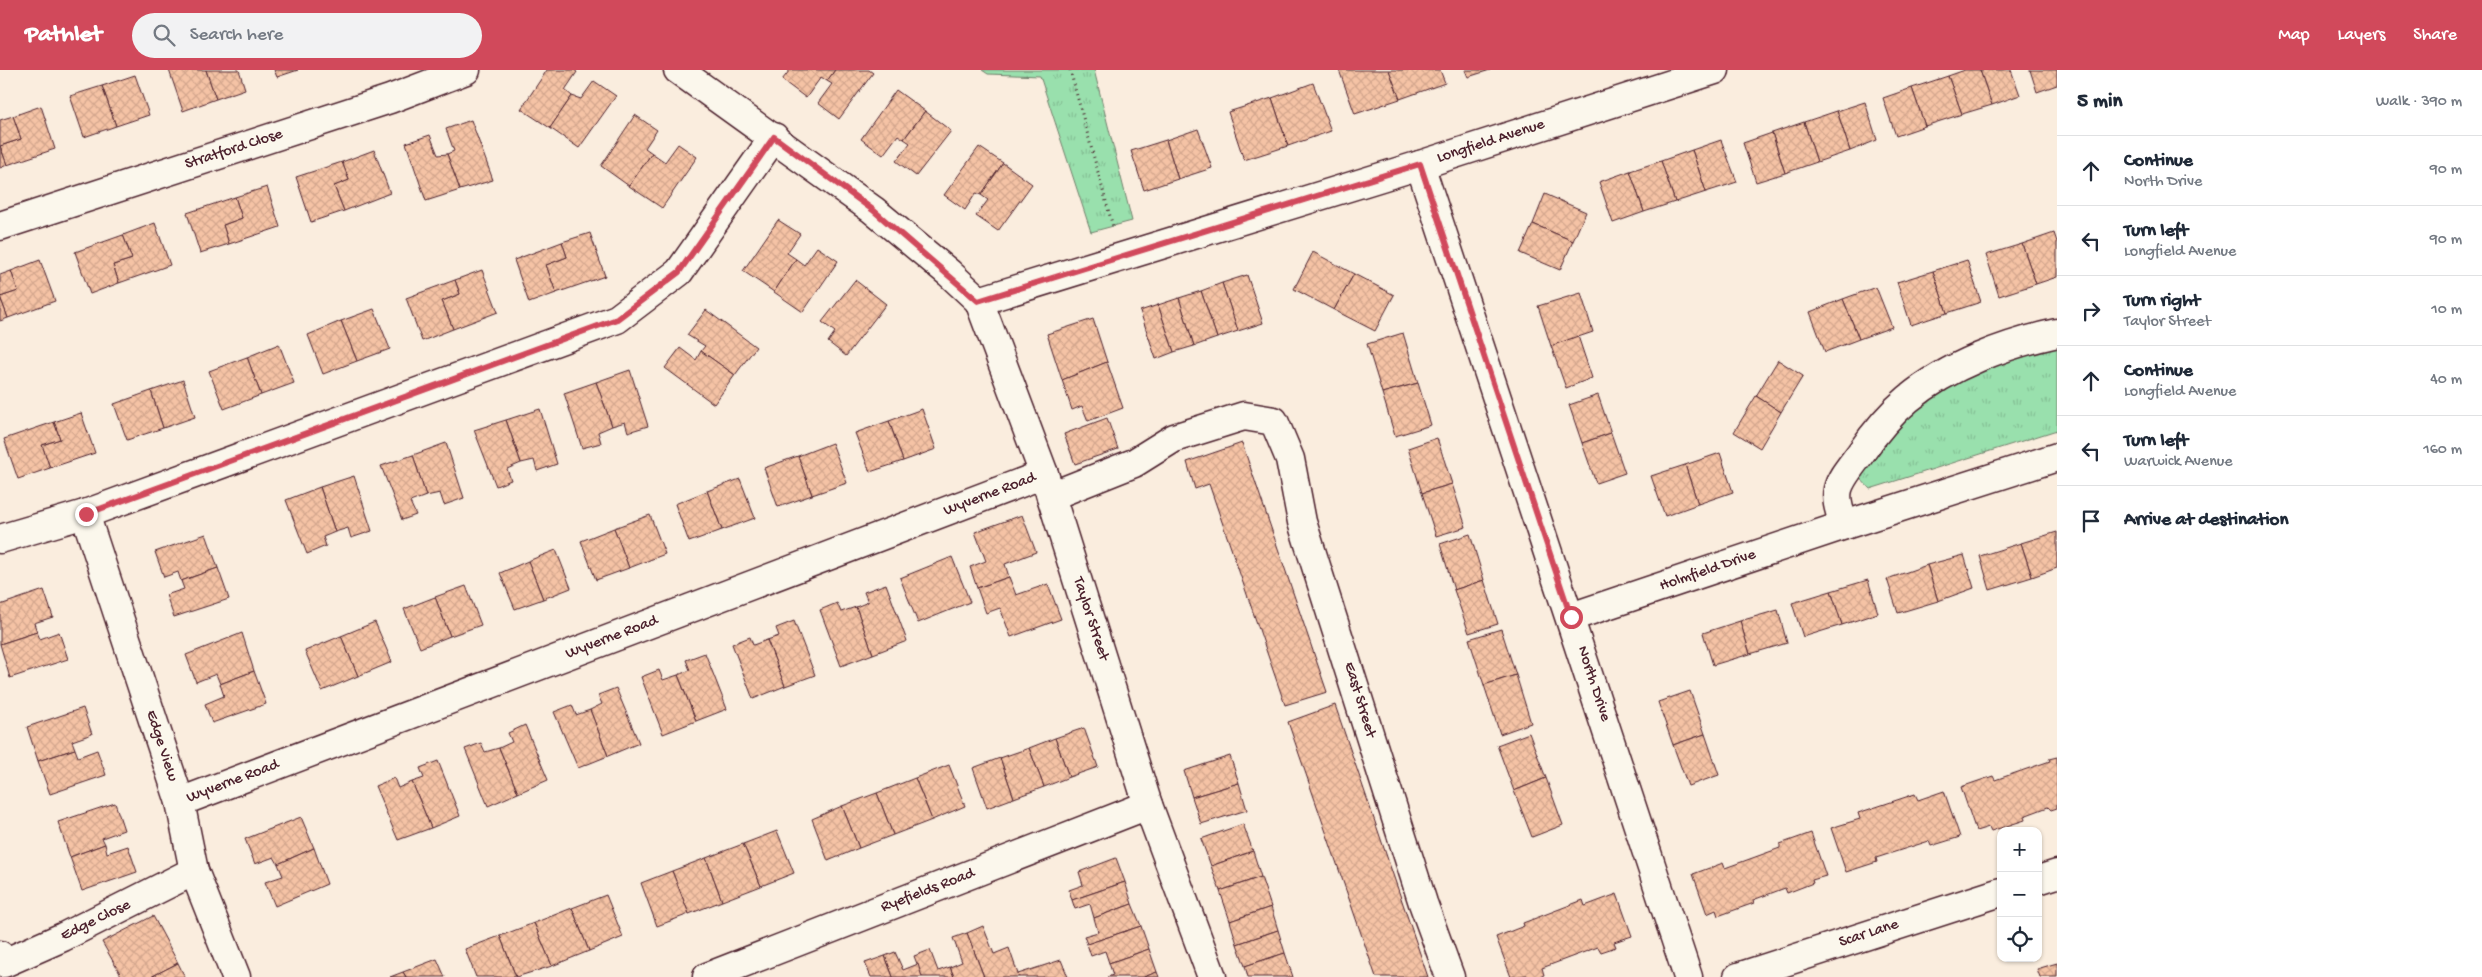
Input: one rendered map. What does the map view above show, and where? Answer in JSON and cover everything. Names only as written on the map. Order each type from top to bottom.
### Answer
[{"type":"street","name":"Stratford Close","points":[[0,226],[390,99],[466,70]]},
{"type":"street","points":[[0,539],[86,514],[617,319],[679,272],[774,137],[678,70]]},
{"type":"street","name":"Longfield Avenue","points":[[978,301],[1716,70]]},
{"type":"street","name":"Taylor Street","points":[[774,137],[873,210],[949,273],[978,301],[1047,485],[1148,805],[1212,977]]},
{"type":"street","name":"North Drive","points":[[1420,164],[1571,617],[1688,977]]},
{"type":"street","points":[[1844,525],[1836,505],[1839,482],[1864,447],[1907,399],[1946,373],[2026,340],[2057,333]]},
{"type":"street","name":"Wyverne Road","points":[[180,802],[1047,485],[1134,463],[1174,438],[1244,416],[1274,421]]},
{"type":"street","name":"East Street","points":[[1274,421],[1290,459],[1302,522],[1423,903],[1450,977]]},
{"type":"street","name":"Holmfield Drive","points":[[1571,617],[1844,525],[2057,457]]},
{"type":"street","name":"Edge View","points":[[86,514],[180,802],[194,871],[236,977]]},
{"type":"street","name":"Ryefields Road","points":[[707,977],[1148,805]]},
{"type":"street","name":"Edge Close","points":[[0,955],[4,963],[63,937],[194,871]]},
{"type":"street","points":[[2042,879],[2057,874]]},
{"type":"street","name":"Scar Lane","points":[[1738,977],[1997,893]]},
{"type":"path","points":[[1070,70],[1121,256]]},
{"type":"green space","points":[[982,70],[1094,70],[1132,221],[1091,232],[1040,76],[988,74]]},
{"type":"green space","points":[[2057,343],[2057,430],[1870,489],[1859,477],[1896,421],[1946,387],[1997,361]]},
{"type":"building","points":[[169,70],[206,70],[216,99],[183,111]]},
{"type":"building","points":[[206,70],[239,70],[245,89],[216,99]]},
{"type":"building","points":[[274,70],[298,70],[277,77]]},
{"type":"building","points":[[547,70],[574,70],[577,72],[565,90],[572,96],[550,128],[521,109]]},
{"type":"building","points":[[790,70],[835,70],[827,81],[821,77],[806,98],[782,80]]},
{"type":"building","points":[[835,70],[869,70],[873,73],[839,119],[818,103],[832,84],[827,81]]},
{"type":"building","points":[[1339,70],[1389,70],[1400,99],[1355,114]]},
{"type":"building","points":[[1389,70],[1440,70],[1445,83],[1400,99]]},
{"type":"building","points":[[1465,70],[1490,70],[1468,77]]},
{"type":"building","points":[[1965,70],[1980,70],[1992,105],[1962,114],[1948,76]]},
{"type":"building","points":[[1980,70],[2011,70],[2020,95],[1992,105]]},
{"type":"building","points":[[2030,70],[2057,70],[2057,85],[2037,92]]},
{"type":"building","points":[[135,75],[149,115],[116,126],[102,86]]},
{"type":"building","points":[[1948,76],[1962,114],[1925,126],[1912,88]]},
{"type":"building","points":[[594,81],[616,96],[579,148],[550,128],[572,96],[581,99]]},
{"type":"building","points":[[1313,83],[1331,131],[1288,146],[1272,98]]},
{"type":"building","points":[[102,86],[116,126],[84,137],[70,96]]},
{"type":"building","points":[[1912,88],[1925,126],[1896,136],[1883,98]]},
{"type":"building","points":[[896,90],[925,111],[904,139],[898,135],[883,155],[861,139]]},
{"type":"building","points":[[1272,98],[1288,146],[1244,160],[1228,112]]},
{"type":"building","points":[[1865,102],[1877,140],[1850,151],[1837,111]]},
{"type":"building","points":[[41,106],[55,149],[7,165],[0,146],[21,139],[13,116]]},
{"type":"building","points":[[925,111],[951,131],[916,176],[896,161],[910,143],[904,139]]},
{"type":"building","points":[[1837,111],[1850,151],[1817,162],[1804,122]]},
{"type":"building","points":[[635,115],[657,130],[645,148],[652,153],[629,186],[601,166]]},
{"type":"building","points":[[13,116],[21,139],[0,146],[0,120]]},
{"type":"building","points":[[471,120],[493,180],[460,190],[447,154],[454,151],[446,129]]},
{"type":"building","points":[[1804,122],[1817,162],[1785,173],[1772,133]]},
{"type":"building","points":[[1198,129],[1212,168],[1178,179],[1166,140]]},
{"type":"building","points":[[1772,133],[1785,173],[1756,182],[1743,143]]},
{"type":"building","points":[[430,135],[438,155],[447,154],[460,190],[426,201],[406,143]]},
{"type":"building","points":[[1166,140],[1178,179],[1144,190],[1131,151]]},
{"type":"building","points":[[1721,140],[1737,182],[1706,192],[1692,150]]},
{"type":"building","points":[[678,144],[697,157],[662,208],[629,186],[652,153],[665,162]]},
{"type":"building","points":[[0,146],[7,165],[0,168]]},
{"type":"building","points":[[979,147],[1003,163],[981,195],[976,193],[965,210],[944,195]]},
{"type":"building","points":[[374,150],[390,193],[344,211],[334,186],[349,180],[342,162]]},
{"type":"building","points":[[1692,150],[1706,192],[1675,202],[1661,161]]},
{"type":"building","points":[[1661,161],[1675,202],[1644,212],[1630,171]]},
{"type":"building","points":[[342,162],[349,180],[334,186],[344,211],[311,222],[296,177]]},
{"type":"building","points":[[1003,163],[1032,184],[998,231],[976,216],[988,200],[981,195]]},
{"type":"building","points":[[1630,171],[1644,212],[1613,223],[1599,182]]},
{"type":"building","points":[[267,187],[280,227],[229,244],[223,225],[242,218],[235,197]]},
{"type":"building","points":[[1545,194],[1586,212],[1573,241],[1533,224]]},
{"type":"building","points":[[235,197],[242,218],[223,225],[229,244],[200,253],[187,213]]},
{"type":"building","points":[[778,220],[800,234],[787,253],[796,259],[774,292],[743,271]]},
{"type":"building","points":[[155,223],[170,265],[119,283],[113,265],[132,259],[123,235]]},
{"type":"building","points":[[1533,224],[1573,241],[1560,270],[1520,253]]},
{"type":"building","points":[[590,233],[605,276],[556,293],[546,265],[567,257],[562,242]]},
{"type":"building","points":[[2054,233],[2057,242],[2057,277],[2036,284],[2022,244]]},
{"type":"building","points":[[123,235],[132,259],[113,265],[119,283],[90,294],[75,252]]},
{"type":"building","points":[[562,242],[567,257],[546,265],[556,293],[529,303],[514,260]]},
{"type":"building","points":[[2022,244],[2036,284],[1999,296],[1986,255]]},
{"type":"building","points":[[817,247],[838,261],[803,312],[774,292],[796,259],[804,265]]},
{"type":"building","points":[[1313,252],[1354,274],[1334,310],[1294,289]]},
{"type":"building","points":[[40,260],[55,301],[8,318],[0,297],[18,291],[11,271]]},
{"type":"building","points":[[1967,260],[1981,302],[1947,313],[1933,271]]},
{"type":"building","points":[[482,270],[498,312],[453,329],[442,301],[460,294],[455,280]]},
{"type":"building","points":[[11,271],[18,291],[0,297],[0,275]]},
{"type":"building","points":[[1933,271],[1947,313],[1911,325],[1897,282]]},
{"type":"building","points":[[1354,274],[1394,295],[1375,331],[1334,310]]},
{"type":"building","points":[[1247,275],[1263,323],[1238,331],[1222,283]]},
{"type":"building","points":[[455,280],[460,294],[442,301],[453,329],[422,341],[406,298]]},
{"type":"building","points":[[855,280],[886,304],[846,356],[828,342],[835,332],[822,322]]},
{"type":"building","points":[[1222,283],[1238,331],[1217,338],[1201,291]]},
{"type":"building","points":[[1876,287],[1892,327],[1859,339],[1843,299]]},
{"type":"building","points":[[1201,291],[1217,338],[1194,346],[1179,298]]},
{"type":"building","points":[[1581,293],[1593,332],[1551,346],[1538,306]]},
{"type":"building","points":[[0,297],[8,318],[0,321]]},
{"type":"building","points":[[1179,298],[1194,346],[1174,352],[1158,305]]},
{"type":"building","points":[[1843,299],[1859,339],[1825,352],[1810,312]]},
{"type":"building","points":[[1158,305],[1174,352],[1156,359],[1140,311]]},
{"type":"building","points":[[374,309],[390,349],[357,361],[341,321]]},
{"type":"building","points":[[706,310],[756,347],[735,375],[701,351],[705,346],[687,335]]},
{"type":"building","points":[[1093,319],[1107,362],[1062,380],[1047,334]]},
{"type":"building","points":[[341,321],[357,361],[323,374],[308,335]]},
{"type":"building","points":[[1403,333],[1418,383],[1382,393],[1367,344]]},
{"type":"building","points":[[1578,336],[1592,378],[1566,388],[1551,346]]},
{"type":"building","points":[[279,344],[294,383],[261,395],[247,357]]},
{"type":"building","points":[[680,348],[696,360],[701,351],[735,375],[714,404],[665,368]]},
{"type":"building","points":[[247,357],[261,395],[224,409],[209,371]]},
{"type":"building","points":[[1778,360],[1803,376],[1781,412],[1756,396]]},
{"type":"building","points":[[1107,362],[1123,408],[1088,421],[1082,406],[1072,410],[1062,380]]},
{"type":"building","points":[[630,370],[648,426],[628,432],[625,422],[612,426],[596,382]]},
{"type":"building","points":[[183,380],[195,417],[163,428],[151,391]]},
{"type":"building","points":[[596,382],[612,426],[598,432],[601,443],[582,448],[564,393]]},
{"type":"building","points":[[1418,383],[1431,425],[1395,436],[1382,393]]},
{"type":"building","points":[[151,391],[163,428],[127,440],[114,404]]},
{"type":"building","points":[[1598,395],[1611,433],[1582,443],[1569,405]]},
{"type":"building","points":[[1756,396],[1781,412],[1760,448],[1734,432]]},
{"type":"building","points":[[540,409],[557,464],[537,471],[534,460],[521,463],[506,420]]},
{"type":"building","points":[[922,409],[936,449],[903,461],[889,421]]},
{"type":"building","points":[[81,413],[95,453],[50,468],[42,445],[60,439],[54,422]]},
{"type":"building","points":[[1107,418],[1118,449],[1075,464],[1064,434]]},
{"type":"building","points":[[506,420],[521,463],[507,469],[511,480],[496,486],[474,430]]},
{"type":"building","points":[[889,421],[903,461],[870,472],[855,433]]},
{"type":"building","points":[[54,422],[60,439],[42,445],[50,468],[18,479],[4,439]]},
{"type":"building","points":[[1611,433],[1625,473],[1596,483],[1582,443]]},
{"type":"building","points":[[1437,438],[1452,484],[1422,493],[1408,448]]},
{"type":"building","points":[[446,443],[464,498],[444,505],[440,493],[426,496],[413,455]]},
{"type":"building","points":[[832,443],[847,483],[812,495],[798,456]]},
{"type":"building","points":[[1242,443],[1327,692],[1285,705],[1209,484],[1195,489],[1187,462]]},
{"type":"building","points":[[1720,453],[1733,492],[1698,504],[1685,465]]},
{"type":"building","points":[[413,455],[426,496],[410,502],[416,515],[402,520],[381,466]]},
{"type":"building","points":[[798,456],[812,495],[778,507],[764,468]]},
{"type":"building","points":[[1685,465],[1698,504],[1665,516],[1651,476]]},
{"type":"building","points":[[354,476],[372,531],[351,538],[348,528],[335,532],[320,487]]},
{"type":"building","points":[[740,479],[755,518],[722,530],[707,491]]},
{"type":"building","points":[[1452,484],[1466,527],[1436,536],[1422,493]]},
{"type":"building","points":[[320,487],[335,532],[323,537],[326,546],[307,554],[286,500]]},
{"type":"building","points":[[707,491],[722,530],[689,542],[675,504]]},
{"type":"building","points":[[650,515],[665,554],[629,568],[614,528]]},
{"type":"building","points":[[1022,515],[1036,552],[1005,564],[1009,577],[977,588],[970,567],[986,561],[975,532]]},
{"type":"building","points":[[614,528],[629,568],[596,580],[581,541]]},
{"type":"building","points":[[2057,532],[2057,568],[2032,577],[2021,543]]},
{"type":"building","points":[[206,534],[218,568],[181,581],[178,572],[164,577],[155,552]]},
{"type":"building","points":[[1470,534],[1484,580],[1454,590],[1440,544]]},
{"type":"building","points":[[2021,543],[2032,577],[1990,590],[1980,556]]},
{"type":"building","points":[[556,550],[571,588],[543,599],[528,561]]},
{"type":"building","points":[[1964,555],[1974,588],[1938,601],[1927,565]]},
{"type":"building","points":[[952,557],[970,602],[918,623],[900,578]]},
{"type":"building","points":[[528,561],[543,599],[515,609],[500,573]]},
{"type":"building","points":[[1927,565],[1938,601],[1898,613],[1887,579]]},
{"type":"building","points":[[218,568],[229,599],[174,617],[166,595],[184,589],[181,581]]},
{"type":"building","points":[[1009,577],[1016,595],[1048,584],[1061,619],[1011,637],[1000,608],[986,613],[977,588]]},
{"type":"building","points":[[1484,580],[1498,624],[1469,633],[1454,590]]},
{"type":"building","points":[[1868,580],[1878,613],[1842,625],[1831,591]]},
{"type":"building","points":[[886,584],[907,641],[873,654],[856,607],[868,602],[864,592]]},
{"type":"building","points":[[466,586],[481,625],[450,636],[435,597]]},
{"type":"building","points":[[44,590],[53,617],[34,623],[37,632],[0,644],[0,605]]},
{"type":"building","points":[[1831,591],[1842,625],[1803,637],[1792,603]]},
{"type":"building","points":[[435,597],[450,636],[420,648],[404,609]]},
{"type":"building","points":[[837,603],[841,612],[856,607],[873,654],[841,666],[820,610]]},
{"type":"building","points":[[1778,610],[1787,643],[1750,654],[1740,621]]},
{"type":"building","points":[[794,621],[815,675],[785,686],[767,640],[779,636],[776,628]]},
{"type":"building","points":[[1740,621],[1750,654],[1713,665],[1703,633]]},
{"type":"building","points":[[375,622],[392,662],[358,676],[341,636]]},
{"type":"building","points":[[1501,629],[1516,675],[1484,685],[1469,639]]},
{"type":"building","points":[[37,632],[40,639],[59,632],[68,659],[10,678],[0,644]]},
{"type":"building","points":[[242,633],[254,671],[220,684],[216,674],[196,682],[186,655]]},
{"type":"building","points":[[341,636],[358,676],[322,691],[305,651]]},
{"type":"building","points":[[750,637],[753,645],[767,640],[785,686],[753,699],[732,644]]},
{"type":"building","points":[[705,653],[727,709],[696,721],[678,675],[690,670],[686,660]]},
{"type":"building","points":[[659,670],[663,680],[678,675],[696,721],[663,734],[641,677]]},
{"type":"building","points":[[254,671],[266,704],[212,723],[205,704],[224,696],[220,684]]},
{"type":"building","points":[[1516,675],[1531,723],[1500,734],[1484,685]]},
{"type":"building","points":[[616,688],[639,743],[608,756],[590,710],[602,704],[598,695]]},
{"type":"building","points":[[1690,691],[1705,734],[1673,745],[1658,702]]},
{"type":"building","points":[[572,705],[576,715],[590,710],[608,756],[578,768],[554,712]]},
{"type":"building","points":[[1335,705],[1428,977],[1376,977],[1288,722]]},
{"type":"building","points":[[83,708],[92,734],[72,741],[75,749],[38,761],[27,727]]},
{"type":"building","points":[[525,725],[548,780],[518,793],[499,748],[512,742],[508,733]]},
{"type":"building","points":[[1084,728],[1098,767],[1069,777],[1055,738]]},
{"type":"building","points":[[1529,733],[1546,778],[1514,791],[1497,745]]},
{"type":"building","points":[[1705,734],[1719,775],[1688,786],[1673,745]]},
{"type":"building","points":[[1055,738],[1069,777],[1044,787],[1029,748]]},
{"type":"building","points":[[481,743],[485,752],[499,748],[518,793],[488,806],[465,749]]},
{"type":"building","points":[[1029,748],[1044,787],[1014,798],[1000,758]]},
{"type":"building","points":[[75,749],[78,757],[97,750],[106,775],[50,794],[38,761]]},
{"type":"building","points":[[1230,756],[1239,783],[1192,797],[1184,771]]},
{"type":"building","points":[[2057,757],[2057,808],[2051,810],[2048,807],[2024,816],[2025,820],[2003,827],[1997,827],[1997,829],[1991,831],[1989,827],[1976,831],[1961,787],[1993,776],[1995,780],[2050,761],[2049,759]]},
{"type":"building","points":[[1000,758],[1014,798],[987,808],[973,768]]},
{"type":"building","points":[[438,761],[460,816],[431,828],[412,782],[424,778],[420,768]]},
{"type":"building","points":[[949,765],[965,806],[932,820],[915,778]]},
{"type":"building","points":[[394,778],[398,788],[412,782],[431,828],[398,840],[375,786]]},
{"type":"building","points":[[915,778],[932,820],[893,835],[877,793]]},
{"type":"building","points":[[1546,778],[1563,825],[1532,837],[1514,791]]},
{"type":"building","points":[[1239,783],[1247,810],[1201,824],[1192,797]]},
{"type":"building","points":[[1944,791],[1960,837],[1931,846],[1929,841],[1876,858],[1877,862],[1846,872],[1831,828],[1860,819],[1858,813],[1915,794],[1918,800]]},
{"type":"building","points":[[877,793],[893,835],[859,848],[842,806]]},
{"type":"building","points":[[115,803],[124,830],[102,838],[105,844],[70,857],[58,822]]},
{"type":"building","points":[[842,806],[859,848],[828,861],[812,819]]},
{"type":"building","points":[[301,817],[314,848],[278,864],[274,857],[255,864],[245,839]]},
{"type":"building","points":[[1243,824],[1253,851],[1211,866],[1201,839]]},
{"type":"building","points":[[777,831],[794,873],[761,886],[743,844]]},
{"type":"building","points":[[1811,833],[1826,876],[1812,880],[1813,883],[1787,893],[1785,888],[1753,900],[1754,903],[1718,916],[1716,910],[1707,914],[1693,874],[1723,863],[1725,868],[1780,848],[1780,844]]},
{"type":"building","points":[[105,844],[107,853],[128,846],[137,872],[82,891],[70,857]]},
{"type":"building","points":[[743,844],[761,886],[722,901],[706,858]]},
{"type":"building","points":[[314,848],[327,884],[275,906],[265,882],[283,876],[278,864]]},
{"type":"building","points":[[1253,851],[1261,877],[1220,891],[1211,866]]},
{"type":"building","points":[[706,858],[722,901],[689,914],[672,871]]},
{"type":"building","points":[[1116,858],[1125,882],[1072,900],[1069,890],[1083,885],[1079,872]]},
{"type":"building","points":[[672,871],[689,914],[657,926],[641,883]]},
{"type":"building","points":[[1261,877],[1271,907],[1230,921],[1220,891]]},
{"type":"building","points":[[1125,882],[1132,904],[1094,918],[1090,904],[1075,909],[1072,900]]},
{"type":"building","points":[[1617,894],[1632,936],[1614,942],[1616,947],[1601,952],[1598,947],[1542,968],[1544,975],[1539,977],[1528,977],[1527,975],[1511,977],[1496,937],[1524,926],[1523,923],[1583,900],[1585,906]]},
{"type":"building","points":[[606,895],[623,937],[589,951],[572,908]]},
{"type":"building","points":[[1132,904],[1141,926],[1087,944],[1084,936],[1098,932],[1094,918]]},
{"type":"building","points":[[1271,907],[1278,930],[1237,944],[1230,921]]},
{"type":"building","points":[[572,908],[589,951],[552,966],[534,923]]},
{"type":"building","points":[[153,916],[178,963],[151,977],[122,977],[102,942]]},
{"type":"building","points":[[534,923],[552,966],[516,977],[500,936]]},
{"type":"building","points":[[983,926],[994,954],[1009,948],[1019,977],[984,977],[967,933]]},
{"type":"building","points":[[1141,926],[1149,949],[1109,963],[1105,951],[1091,956],[1087,944]]},
{"type":"building","points":[[1278,930],[1285,953],[1245,966],[1237,944]]},
{"type":"building","points":[[967,933],[984,977],[954,977],[950,967],[962,962],[953,938]]},
{"type":"building","points":[[500,936],[516,977],[476,977],[465,949]]},
{"type":"building","points":[[1149,949],[1157,972],[1144,977],[1107,977],[1113,975],[1109,963]]},
{"type":"building","points":[[930,950],[938,971],[950,967],[954,977],[922,977],[914,956]]},
{"type":"building","points":[[895,952],[903,970],[918,964],[922,977],[893,977],[885,956]]},
{"type":"building","points":[[1285,953],[1293,977],[1248,977],[1245,966]]},
{"type":"building","points":[[885,956],[893,977],[871,977],[865,963]]},
{"type":"building","points":[[437,959],[445,977],[406,977],[403,972]]},
{"type":"building","points":[[1061,960],[1068,977],[1019,977],[1018,974]]},
{"type":"building","points":[[178,963],[185,977],[151,977]]},
{"type":"building","points":[[2057,963],[2057,977],[2040,977],[2037,969]]},
{"type":"building","points":[[403,972],[406,977],[390,977]]},
{"type":"building","points":[[1157,972],[1159,977],[1144,977]]},
{"type":"route","points":[[86,514],[617,319],[679,272],[774,137],[873,210],[949,273],[978,301],[1420,164],[1571,617]]}]
